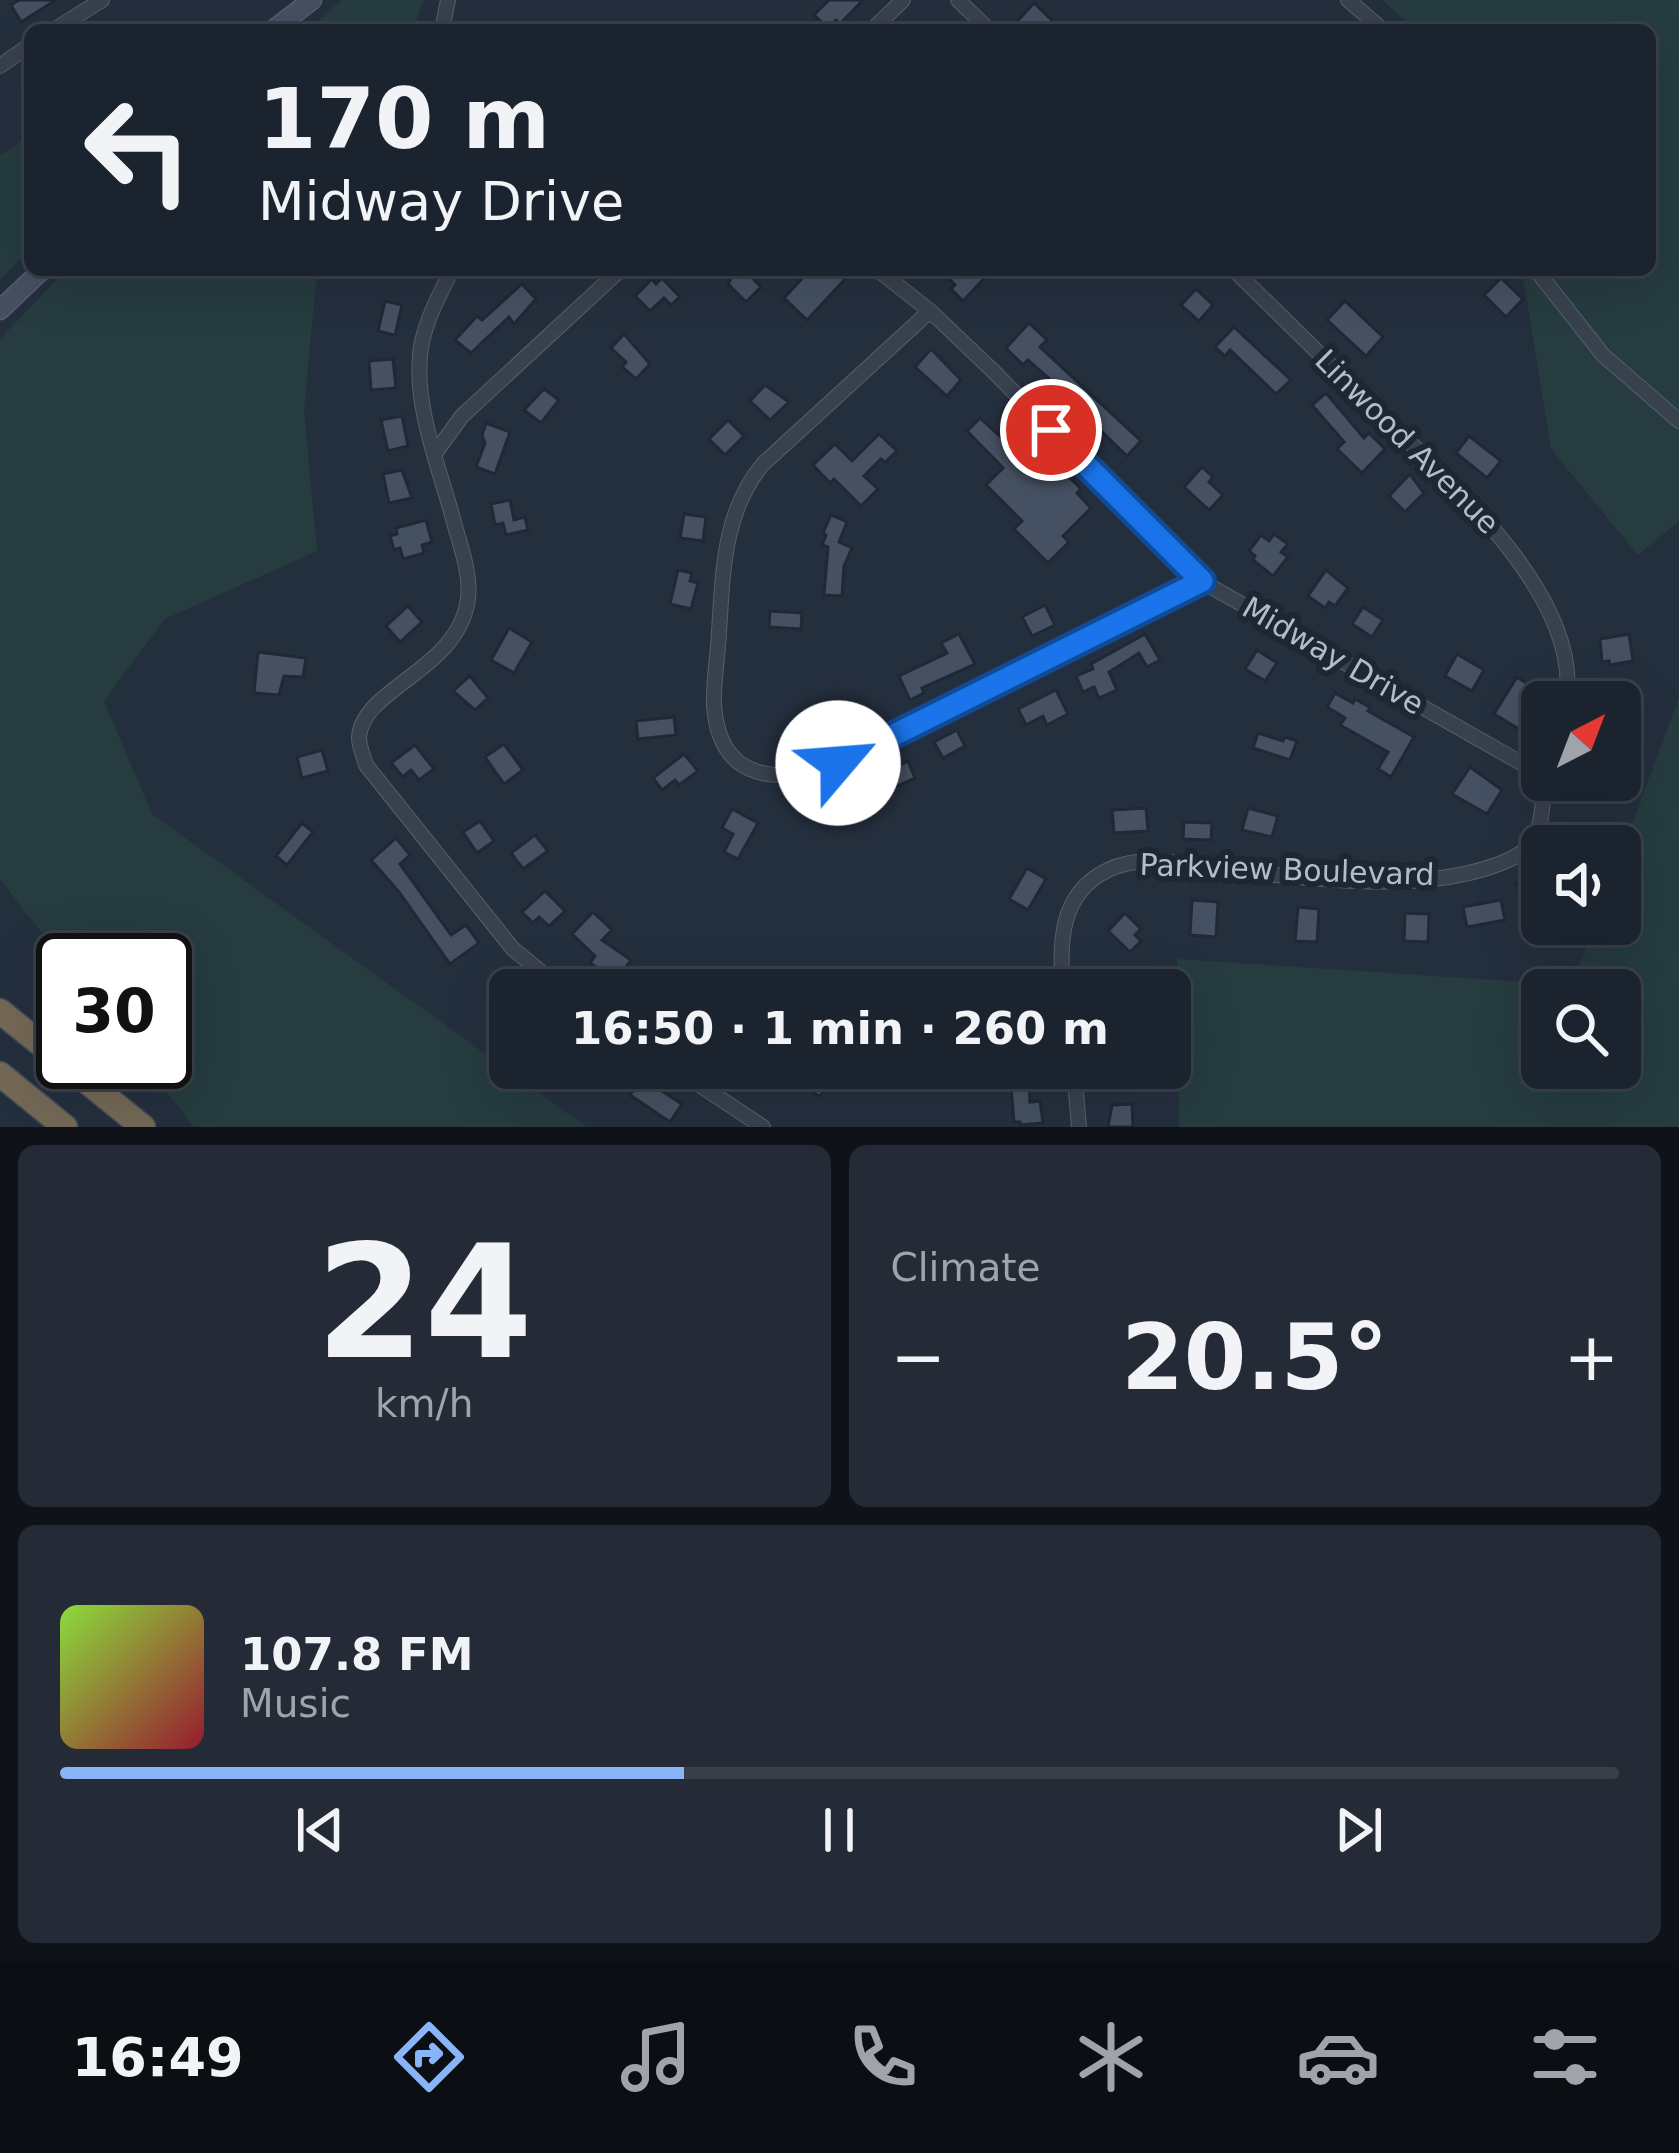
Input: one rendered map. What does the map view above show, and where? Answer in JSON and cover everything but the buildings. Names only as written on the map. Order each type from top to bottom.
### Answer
[{"type":"highway","points":[[0,1011],[143,1127]]},
{"type":"highway","points":[[0,1075],[65,1127]]},
{"type":"street","points":[[64,24],[102,0]]},
{"type":"street","points":[[281,24],[312,0]]},
{"type":"street","points":[[878,24],[903,0]]},
{"type":"street","points":[[958,0],[983,24]]},
{"type":"street","points":[[1348,0],[1376,24]]},
{"type":"street","points":[[0,310],[36,276]]},
{"type":"street","points":[[449,276],[432,310],[422,346],[421,390],[465,564],[469,598],[458,630],[442,654],[377,704],[364,719],[359,740],[366,765],[512,949],[537,969]]},
{"type":"street","points":[[436,452],[462,416],[614,276]]},
{"type":"street","name":"Midway Drive","points":[[886,276],[930,311],[1202,581],[1521,765]]},
{"type":"street","name":"Linwood Avenue","points":[[1240,276],[1506,543],[1558,632],[1567,681]]},
{"type":"street","points":[[1541,276],[1603,355],[1679,421]]},
{"type":"street","points":[[930,311],[763,464],[734,512],[721,596],[715,706],[721,739],[736,759],[756,774],[778,778],[806,775],[838,763],[1202,581]]},
{"type":"street","name":"Parkview Boulevard","points":[[1062,969],[1059,946],[1064,922],[1089,884],[1105,871],[1125,864],[1162,862],[1339,878],[1423,880],[1462,875],[1522,853],[1536,836],[1540,801]]},
{"type":"street","points":[[706,1089],[763,1127]]},
{"type":"street","points":[[1076,1089],[1079,1127]]},
{"type":"green space","points":[[342,0],[423,0],[415,24],[314,24]]},
{"type":"green space","points":[[1382,0],[1679,0],[1679,521],[1638,555],[1551,449],[1523,276],[1656,276],[1656,24],[1409,24]]},
{"type":"green space","points":[[24,139],[24,254],[0,280],[0,156]]},
{"type":"green space","points":[[60,276],[316,276],[304,411],[317,551],[165,619],[104,701],[152,814],[489,1056],[489,1089],[534,1089],[587,1127],[194,1127],[164,1089],[192,1089],[192,933],[42,933],[0,879],[0,339]]},
{"type":"green space","points":[[1679,698],[1679,1127],[1179,1127],[1179,1089],[1191,1089],[1191,969],[1177,969],[1177,959],[1521,982],[1521,1089],[1641,1089],[1641,969],[1578,969],[1587,945],[1641,945],[1641,825],[1632,825]]},
{"type":"route","points":[[838,763],[1202,581],[1051,430]]}]
